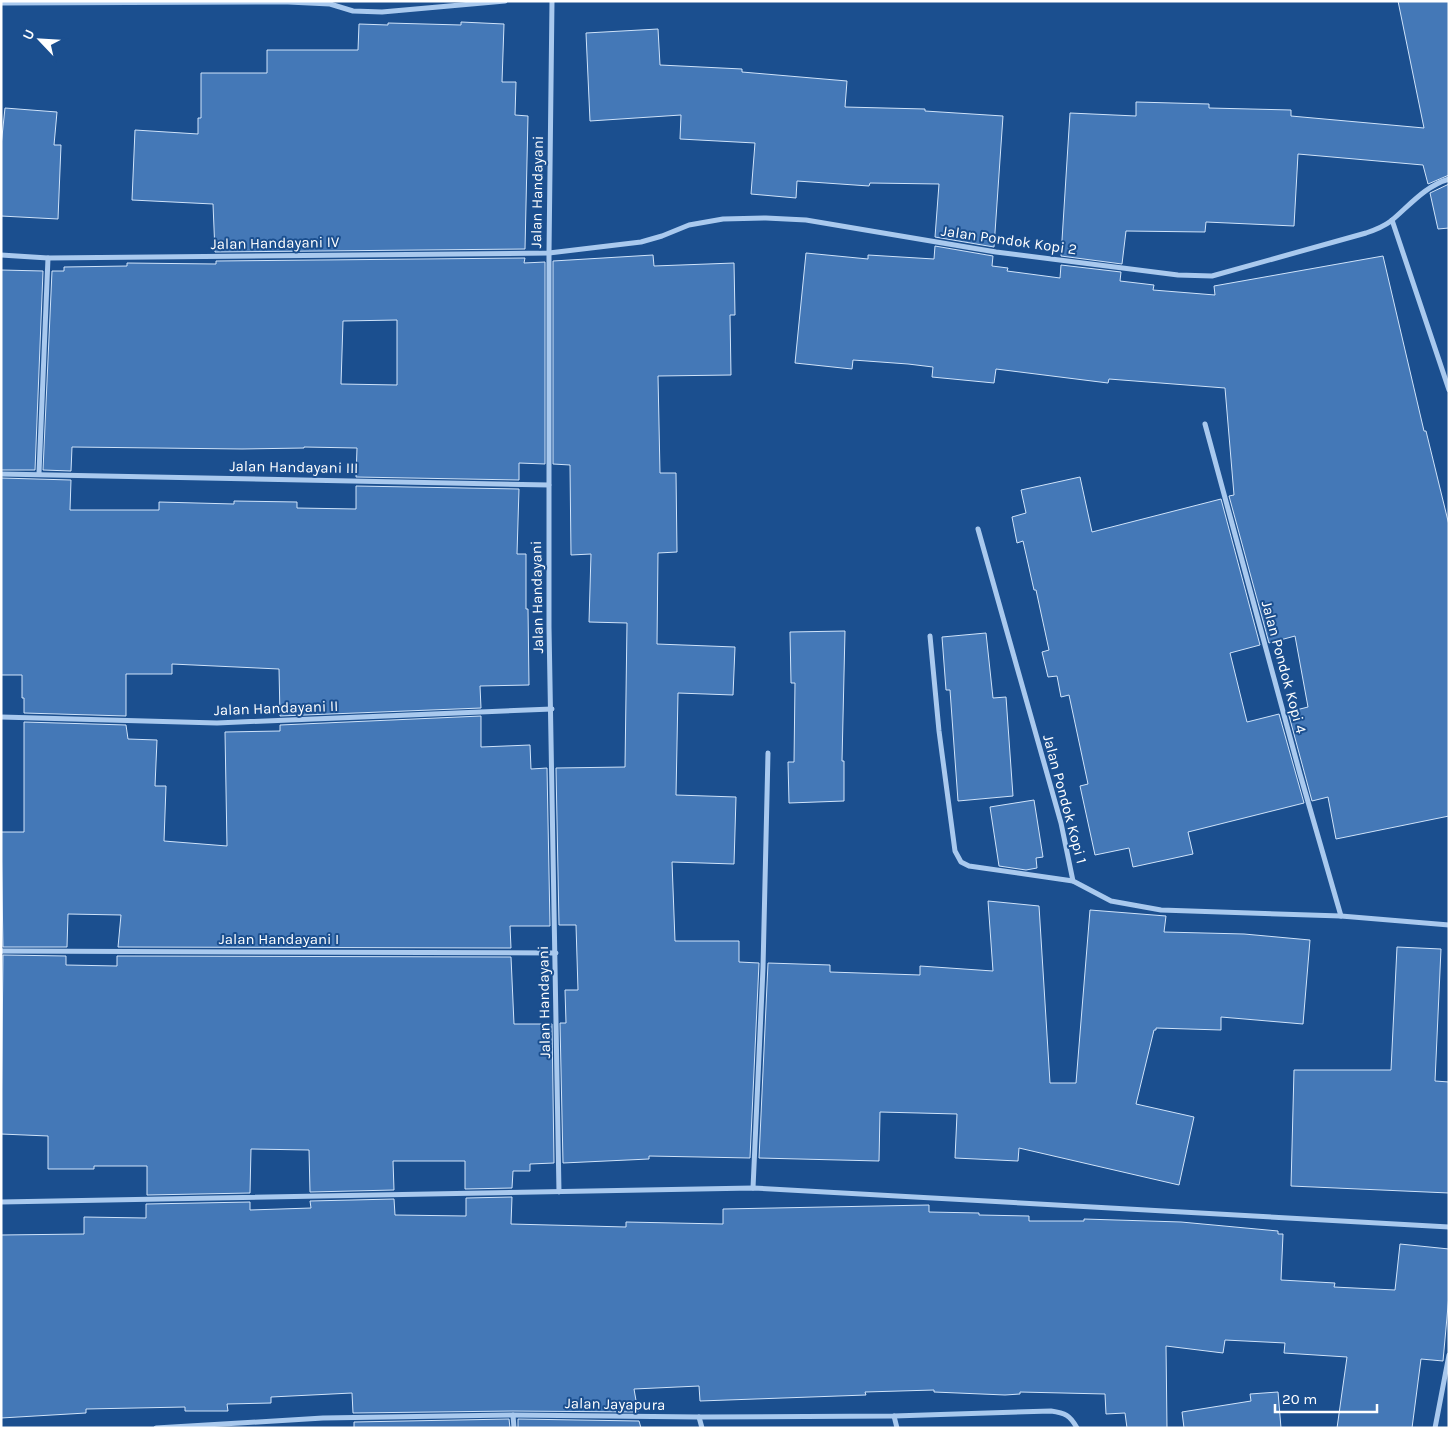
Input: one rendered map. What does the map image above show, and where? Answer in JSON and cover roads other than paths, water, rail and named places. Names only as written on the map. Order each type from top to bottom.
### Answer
[{"type":"street","points":[[1,3],[314,2],[330,4],[353,11],[382,12],[505,1]]},
{"type":"street","name":"Jalan Handayani","points":[[552,1],[548,485],[559,1192]]},
{"type":"street","name":"Jalan Pondok Kopi 2","points":[[549,253],[641,242],[689,225],[723,218],[766,218],[806,220],[996,252],[1178,276],[1212,276],[1380,228],[1392,220],[1418,196],[1449,179]]},
{"type":"street","points":[[1392,220],[1449,390]]},
{"type":"street","name":"Jalan Handayani IV","points":[[1,255],[48,258],[549,253]]},
{"type":"street","points":[[39,473],[48,258]]},
{"type":"street","name":"Jalan Pondok Kopi 4","points":[[1205,424],[1300,774],[1341,916]]},
{"type":"street","name":"Jalan Handayani III","points":[[1,474],[39,473],[548,485]]},
{"type":"street","name":"Jalan Pondok Kopi 1","points":[[978,529],[1060,823],[1073,881],[1112,901],[1161,910],[1341,916],[1449,924]]},
{"type":"street","points":[[930,636],[938,730],[955,851],[960,862],[969,866],[1073,881]]},
{"type":"street","name":"Jalan Handayani II","points":[[1,717],[217,723],[552,709]]},
{"type":"street","points":[[753,1188],[763,968],[768,753]]},
{"type":"street","name":"Jalan Handayani I","points":[[1,951],[556,953]]},
{"type":"street","points":[[1,1202],[753,1188],[1449,1227]]},
{"type":"street","points":[[1435,1428],[1449,1355]]},
{"type":"street","name":"Jalan Jayapura","points":[[156,1428],[323,1418],[513,1415],[700,1418],[894,1416],[1051,1411],[1063,1413],[1072,1419],[1077,1428]]},
{"type":"street","points":[[513,1415],[514,1428]]},
{"type":"street","points":[[894,1416],[897,1428]]},
{"type":"street","points":[[700,1418],[702,1428]]}]
